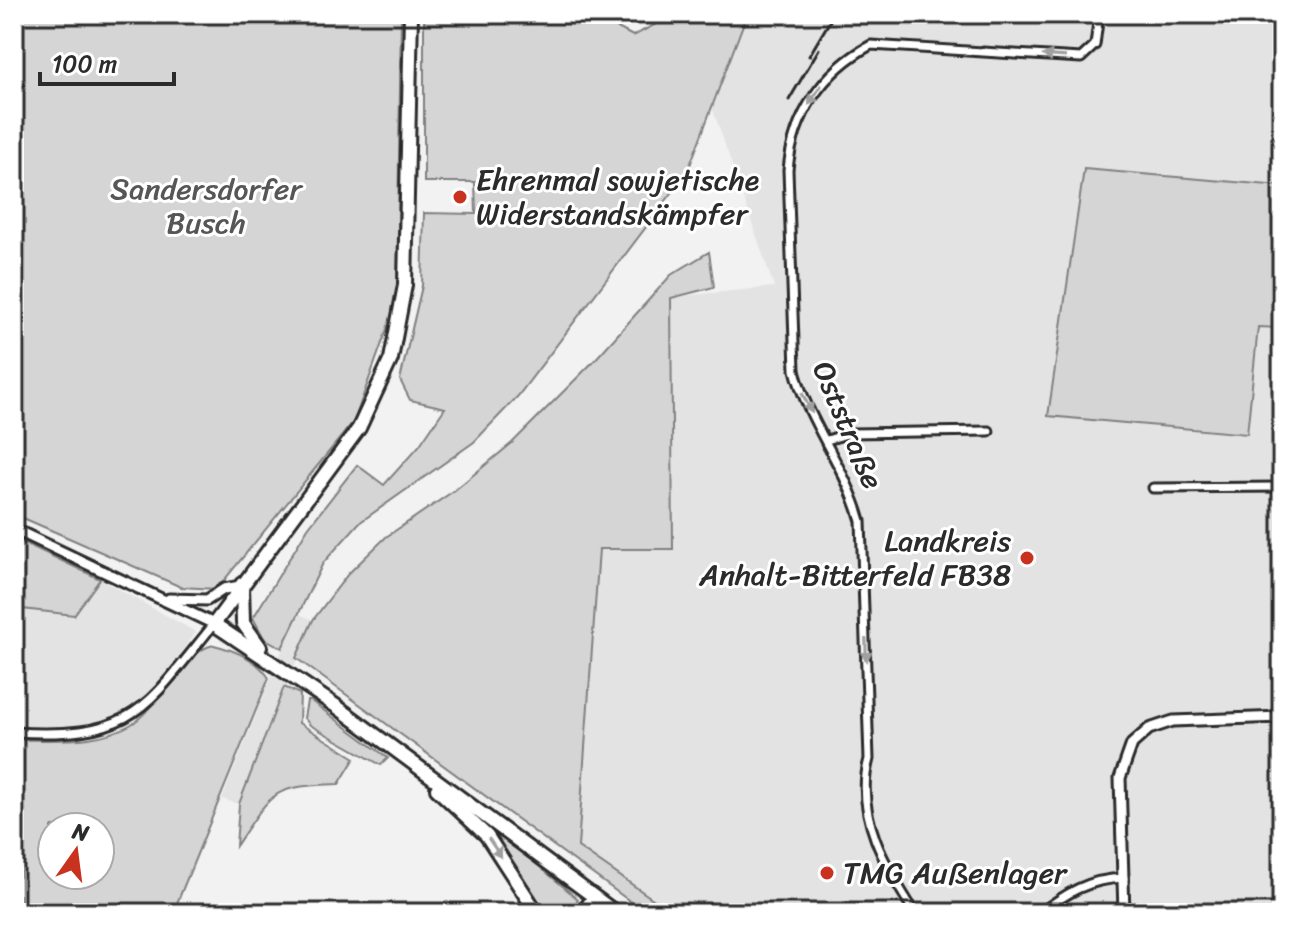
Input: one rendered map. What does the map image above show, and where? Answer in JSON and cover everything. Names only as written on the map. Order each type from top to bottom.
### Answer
[{"type":"main road","points":[[411,14],[405,285],[401,322],[391,359],[359,428],[214,624],[294,676],[616,913]]},
{"type":"main road","points":[[241,585],[242,622],[245,630],[260,644],[266,657]]},
{"type":"main road","points":[[424,770],[435,787],[487,836],[537,913]]},
{"type":"main road","points":[[582,913],[594,898]]},
{"type":"street","name":"Oststraße","points":[[915,913],[887,866],[867,810],[865,779],[869,759],[864,541],[856,502],[798,384],[791,329],[790,156],[796,129],[816,91],[829,76],[871,45],[1084,57],[1095,45],[1099,14]]},
{"type":"street","points":[[827,440],[850,433],[989,431]]},
{"type":"street","points":[[1153,488],[1282,487]]},
{"type":"street","points":[[14,529],[214,624],[153,701],[122,722],[91,731],[14,732]]},
{"type":"street","points":[[166,599],[207,600],[224,589],[241,585]]},
{"type":"street","points":[[1124,913],[1120,778],[1132,744],[1149,729],[1173,721],[1282,717]]},
{"type":"street","points":[[1040,913],[1072,889],[1102,879],[1124,878]]},
{"type":"shaded area","points":[[680,14],[1282,14],[1282,913],[673,913],[578,847],[599,549],[673,548],[671,297],[774,287]]},
{"type":"shaded area","points":[[100,579],[196,632],[153,694],[117,720],[84,727],[14,729],[14,608],[74,615]]},
{"type":"shaded area","points":[[297,613],[313,620],[239,804],[222,799]]},
{"type":"green space","name":"Sandersdorfer Busch","points":[[14,14],[401,14],[397,301],[354,421],[217,589],[181,587],[14,514]]},
{"type":"green space","points":[[424,14],[607,14],[610,24],[633,36],[675,14],[747,14],[687,173],[518,396],[474,442],[359,523],[323,563],[282,648],[264,638],[253,618],[308,528],[357,465],[384,485],[419,446],[445,408],[410,400],[400,380],[422,286],[424,213],[476,214],[475,182],[424,182]]},
{"type":"green space","points":[[1084,169],[1282,186],[1282,328],[1258,327],[1247,434],[1048,416]]},
{"type":"green space","points":[[709,252],[714,287],[671,298],[673,549],[599,549],[578,847],[673,913],[646,913],[296,658],[313,620],[348,574],[386,537],[455,490],[512,443],[593,362],[671,275]]},
{"type":"green space","points":[[14,538],[100,579],[74,615],[14,608]]},
{"type":"green space","points":[[214,645],[252,661],[269,678],[173,913],[21,913],[20,740],[90,738],[130,725],[141,717],[193,657]]},
{"type":"green space","points":[[284,687],[300,694],[299,723],[355,758],[339,784],[299,787],[276,795],[258,813],[236,846],[239,804]]},
{"type":"green space","points":[[307,701],[388,758],[381,765],[310,725],[304,718]]},
{"type":"green space","points":[[481,817],[578,899],[569,913],[540,913],[477,821]]},
{"type":"railway","points":[[809,56],[831,19]]},
{"type":"railway","points":[[789,100],[819,49]]},
{"type":"place","name":"Ehrenmal sowjetische Widerstandskämpfer","points":[[460,197]]},
{"type":"place","name":"Landkreis Anhalt-Bitterfeld FB38","points":[[1027,558]]},
{"type":"place","name":"TMG Außenlager","points":[[827,873]]}]
